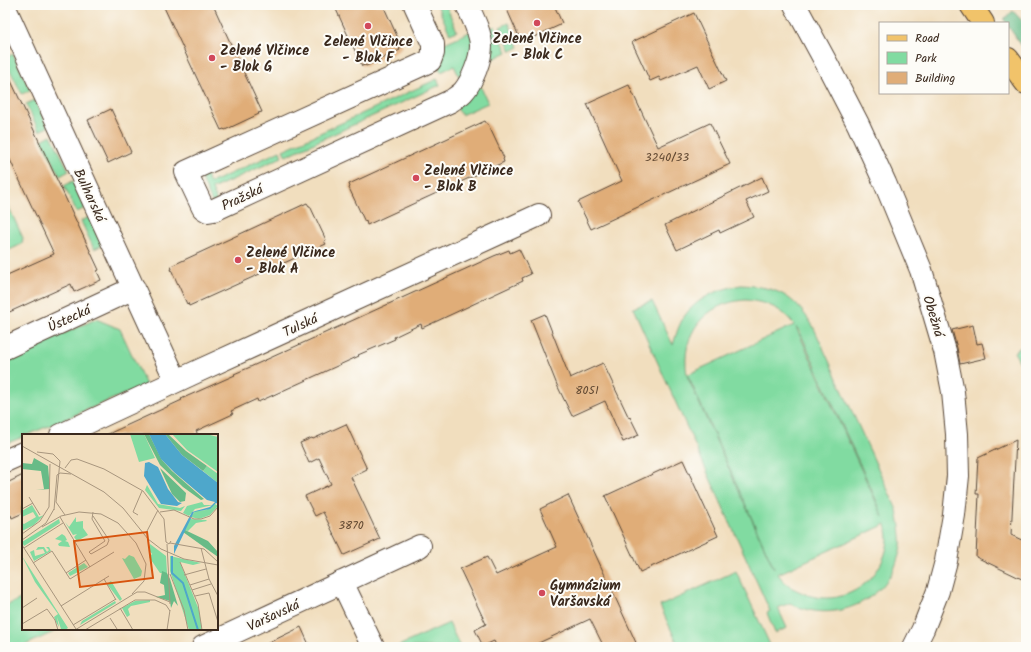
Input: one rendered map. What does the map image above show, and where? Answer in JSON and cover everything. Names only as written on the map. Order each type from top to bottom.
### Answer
[{"type":"main road","points":[[971,5],[982,22]]},
{"type":"main road","points":[[1009,60],[1026,83]]},
{"type":"street","name":"Pražská","points":[[415,5],[433,44],[433,53],[430,61],[186,172],[203,208],[208,211],[214,210],[451,101],[463,92],[478,65],[481,45],[477,28],[467,5]]},
{"type":"street","name":"Obežná","points":[[795,5],[858,124],[888,190],[920,270],[944,350],[953,392],[957,434],[958,476],[954,515],[946,561],[938,591],[914,647]]},
{"type":"street","name":"Bulharská","points":[[9,18],[176,382]]},
{"type":"street","name":"Tulská","points":[[63,434],[539,216]]},
{"type":"street","name":"Ústecká","points":[[5,348],[134,288]]},
{"type":"street","points":[[5,461],[22,453]]},
{"type":"street","name":"Varšavská","points":[[203,647],[420,546]]},
{"type":"street","points":[[342,582],[372,647]]},
{"type":"green space","points":[[437,5],[446,5],[457,31],[450,34]]},
{"type":"green space","points":[[1013,11],[1026,25],[1026,52],[1009,27],[1009,22],[1006,22],[1004,19]]},
{"type":"green space","points":[[509,23],[519,47],[511,51],[500,27]]},
{"type":"green space","points":[[495,26],[507,52],[489,61],[480,85],[488,103],[461,115],[457,108],[487,30]]},
{"type":"green space","points":[[472,31],[474,47],[461,80],[454,66],[441,72],[437,64],[440,45]]},
{"type":"green space","points":[[13,54],[30,90],[22,94],[5,60],[5,58]]},
{"type":"green space","points":[[437,79],[440,85],[286,156],[283,150]]},
{"type":"green space","points":[[35,100],[48,127],[39,131],[26,104]]},
{"type":"green space","points":[[51,135],[69,171],[60,176],[42,140]]},
{"type":"green space","points":[[280,151],[282,157],[212,189],[217,202],[212,202],[201,178],[201,174],[204,170],[210,183]]},
{"type":"green space","points":[[73,181],[85,208],[77,212],[64,186]]},
{"type":"green space","points":[[5,199],[23,238],[22,243],[5,252]]},
{"type":"green space","points":[[89,217],[103,245],[94,249],[81,221]]},
{"type":"green space","points":[[741,285],[754,286],[775,291],[791,300],[806,315],[813,326],[897,510],[901,533],[901,547],[895,567],[879,590],[868,599],[843,610],[829,612],[800,608],[790,603],[778,608],[787,628],[775,633],[767,613],[770,611],[633,308],[652,301],[673,345],[681,321],[698,302],[718,291]],"holes":[[[746,300],[767,304],[785,314],[794,325],[687,375],[686,360],[688,346],[698,323],[707,314],[718,307],[731,302]],[[796,327],[799,330],[883,517]],[[687,376],[688,376],[774,568]],[[886,524],[888,540],[885,554],[879,567],[870,579],[860,588],[834,598],[820,598],[805,594],[793,588],[786,584],[778,574]]]},
{"type":"green space","points":[[96,319],[120,329],[146,385],[29,434],[22,434],[22,437],[5,444],[5,360]]},
{"type":"green space","points":[[1026,343],[1026,373],[1014,352]]},
{"type":"green space","points":[[736,571],[771,647],[679,647],[660,606]]},
{"type":"green space","points":[[22,598],[22,630],[58,630],[21,647],[11,647],[5,635],[5,606]]},
{"type":"green space","points":[[449,623],[460,647],[396,647]]},
{"type":"building","name":"Zelené Vlčince - Blok G","points":[[163,5],[213,5],[262,112],[225,130],[221,130]]},
{"type":"building","name":"Zelené Vlčince - Blok F","points":[[334,5],[383,5],[402,47],[399,49],[400,50],[366,66],[362,66]]},
{"type":"building","name":"Zelené Vlčince - Blok C","points":[[505,5],[554,5],[562,23],[525,41],[521,41]]},
{"type":"building","points":[[694,13],[726,81],[709,89],[698,65],[661,81],[659,77],[650,81],[632,42]]},
{"type":"building","points":[[5,68],[99,270],[97,271],[101,280],[74,292],[71,284],[5,314],[5,276],[54,254],[5,149]]},
{"type":"building","points":[[629,85],[658,147],[710,123],[730,164],[591,229],[578,202],[622,181],[587,104]]},
{"type":"building","points":[[111,109],[131,152],[108,163],[88,120]]},
{"type":"building","name":"Zelené Vlčince - Blok B","points":[[485,121],[488,124],[504,158],[504,162],[367,225],[349,188],[349,184]]},
{"type":"building","points":[[762,177],[768,191],[746,201],[754,217],[720,233],[719,230],[677,250],[665,225]]},
{"type":"building","name":"Zelené Vlčince - Blok A","points":[[307,203],[310,206],[326,240],[324,241],[326,244],[189,306],[188,303],[187,304],[171,266]]},
{"type":"building","points":[[519,249],[531,274],[522,278],[523,281],[422,328],[421,324],[394,337],[395,339],[258,402],[257,399],[231,411],[233,414],[196,431],[198,434],[108,434],[235,375],[234,374],[494,256],[509,250],[510,253]]},
{"type":"building","points":[[545,314],[570,378],[603,363],[629,418],[630,417],[639,435],[623,442],[605,401],[572,416],[557,385],[531,320]]},
{"type":"building","points":[[973,325],[977,344],[982,343],[986,358],[960,364],[952,330]]},
{"type":"building","points":[[346,424],[367,469],[351,477],[380,539],[344,555],[323,512],[315,516],[305,496],[331,484],[319,458],[309,463],[300,443],[312,438],[313,439]]},
{"type":"building","points":[[1016,440],[1011,535],[1026,542],[1026,581],[976,557],[979,494],[976,494],[978,458]]},
{"type":"building","points":[[683,460],[718,536],[640,572],[605,496]]},
{"type":"building","points":[[22,476],[22,513],[12,518],[11,515],[5,518],[5,484]]},
{"type":"building","points":[[568,495],[638,647],[604,647],[590,619],[530,647],[497,647],[494,641],[483,646],[475,630],[486,624],[460,569],[487,557],[496,575],[557,547],[540,509]]},
{"type":"building","points":[[301,627],[310,647],[260,647]]},
{"type":"place","name":"Zelené Vlčince - Blok C","points":[[537,23]]},
{"type":"place","name":"Zelené Vlčince - Blok F","points":[[368,26]]},
{"type":"place","name":"Zelené Vlčince - Blok G","points":[[212,58]]},
{"type":"place","name":"Zelené Vlčince - Blok B","points":[[416,178]]},
{"type":"place","name":"Zelené Vlčince - Blok A","points":[[238,260]]},
{"type":"place","name":"Gymnázium Varšavská","points":[[542,593]]}]
